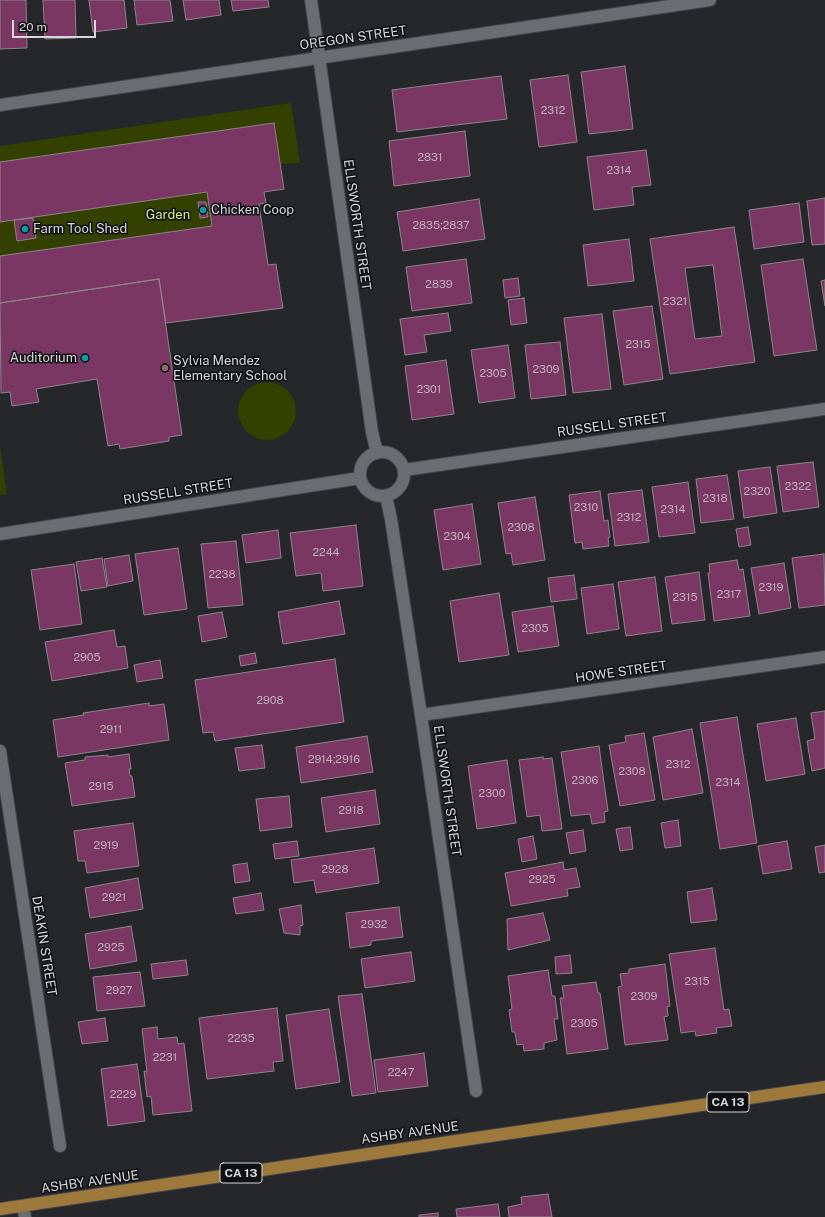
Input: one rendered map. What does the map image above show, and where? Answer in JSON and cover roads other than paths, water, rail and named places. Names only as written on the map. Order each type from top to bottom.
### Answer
[{"type":"main road","name":"ASHBY AVENUE","points":[[0,1209],[24,1211],[475,1138],[825,1087]]},
{"type":"street","name":"ELLSWORTH STREET","points":[[311,0],[372,432],[377,453]]},
{"type":"street","name":"OREGON STREET","points":[[0,105],[710,0]]},
{"type":"street","name":"RUSSELL STREET","points":[[404,470],[825,409]]},
{"type":"street","points":[[377,453],[390,454],[397,458],[404,470],[402,484],[398,490],[393,494],[386,496],[372,494],[366,490],[360,478],[362,465],[366,460],[377,453]]},
{"type":"street","name":"RUSSELL STREET","points":[[0,534],[360,478]]},
{"type":"street","name":"ELLSWORTH STREET","points":[[386,496],[422,715],[476,1091]]},
{"type":"street","name":"HOWE STREET","points":[[422,715],[825,657]]},
{"type":"street","name":"DEAKIN STREET","points":[[0,751],[60,1146]]},
{"type":"place","name":"Chicken Coop","points":[[203,210]]},
{"type":"place","name":"Farm Tool Shed","points":[[25,229]]},
{"type":"place","name":"Auditorium","points":[[85,358]]},
{"type":"place","name":"Sylvia Mendez Elementary School","points":[[165,368]]},
{"type":"park label","name":"Garden","points":[[168,215]]}]
